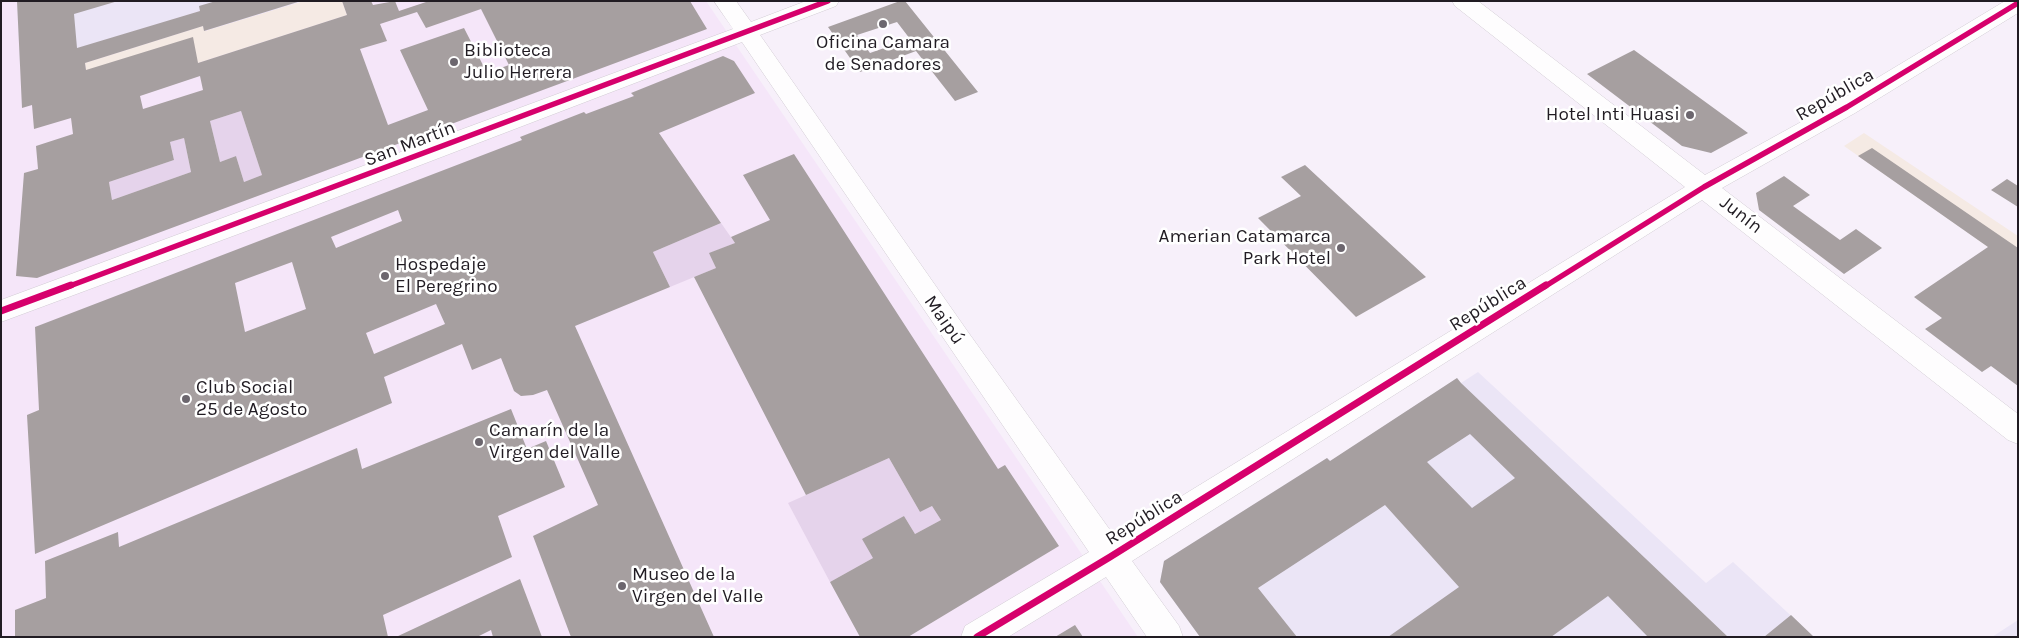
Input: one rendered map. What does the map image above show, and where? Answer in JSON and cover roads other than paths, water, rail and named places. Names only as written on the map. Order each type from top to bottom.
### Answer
[{"type":"street","name":"Maipú","points":[[725,1],[958,340],[1167,637]]},
{"type":"street","name":"San Martín","points":[[1,311],[294,204],[828,1]]},
{"type":"street","name":"Junín","points":[[1463,1],[2018,432]]},
{"type":"street","name":"República","points":[[978,637],[1110,557],[1704,187],[1847,107],[2018,4]]},
{"type":"place","name":"Oficina Camara de Senadores","points":[[883,24]]},
{"type":"place","name":"Biblioteca Julio Herrera","points":[[454,62]]},
{"type":"place","name":"Hotel Inti Huasi","points":[[1690,115]]},
{"type":"place","name":"Amerian Catamarca Park Hotel","points":[[1341,248]]},
{"type":"place","name":"Hospedaje El Peregrino","points":[[385,276]]},
{"type":"place","name":"Club Social 25 de Agosto","points":[[186,399]]},
{"type":"place","name":"Camarín de la Virgen del Valle","points":[[479,442]]},
{"type":"place","name":"Museo de la Virgen del Valle","points":[[622,586]]}]
